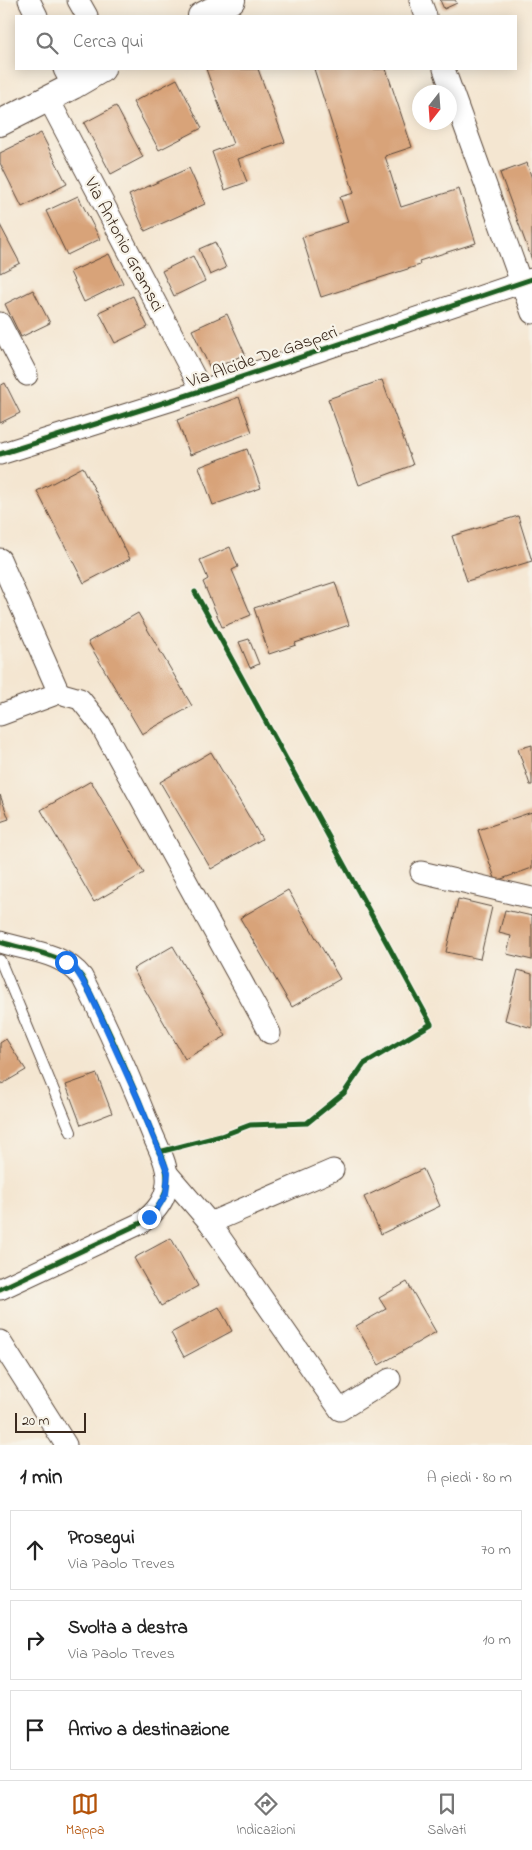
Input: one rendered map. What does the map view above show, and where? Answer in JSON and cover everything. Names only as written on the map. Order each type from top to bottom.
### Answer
[{"type":"street","points":[[29,0],[36,15]]},
{"type":"street","points":[[78,0],[86,15]]},
{"type":"street","points":[[203,15],[232,0]]},
{"type":"street","points":[[420,0],[426,15]]},
{"type":"street","points":[[0,123],[48,98],[68,77],[98,70]]},
{"type":"street","points":[[444,70],[527,281],[532,313]]},
{"type":"street","name":"Via Antonio Gramsci","points":[[48,98],[202,391]]},
{"type":"street","name":"Via Alcide De Gasperi","points":[[0,454],[202,391],[527,281]]},
{"type":"street","points":[[0,323],[27,375]]},
{"type":"street","points":[[0,559],[59,693]]},
{"type":"street","points":[[0,715],[59,693],[80,699],[100,724],[270,1033]]},
{"type":"street","points":[[420,872],[532,898]]},
{"type":"street","points":[[0,942],[39,952],[66,962],[75,968],[82,977],[138,1099],[168,1173],[210,1223],[340,1410],[390,1379]]},
{"type":"street","points":[[210,1223],[334,1170]]},
{"type":"street","points":[[0,1289],[141,1223],[157,1209],[166,1194],[168,1173]]},
{"type":"street","points":[[0,1341],[66,1445]]},
{"type":"lane","points":[[0,960],[71,1132]]},
{"type":"building","points":[[440,0],[455,0],[457,3],[444,9]]},
{"type":"building","points":[[206,70],[258,70],[285,142],[238,159],[247,182],[225,190],[212,152],[233,144]]},
{"type":"building","points":[[314,70],[386,70],[412,147],[385,156],[401,207],[459,189],[476,243],[419,261],[420,265],[321,297],[302,237],[348,222],[340,197],[354,193]]},
{"type":"building","points":[[177,79],[202,128],[159,150],[133,102]]},
{"type":"building","points":[[116,106],[143,157],[111,174],[84,123]]},
{"type":"building","points":[[41,133],[67,184],[22,207],[0,163],[0,153]]},
{"type":"building","points":[[527,163],[532,179],[532,260],[500,173]]},
{"type":"building","points":[[189,168],[205,204],[145,231],[129,195]]},
{"type":"building","points":[[78,196],[100,239],[67,255],[46,211]]},
{"type":"building","points":[[0,225],[20,263],[0,273]]},
{"type":"building","points":[[215,242],[226,268],[210,275],[199,249]]},
{"type":"building","points":[[109,254],[123,283],[84,302],[70,272]]},
{"type":"building","points":[[193,256],[205,281],[174,296],[162,271]]},
{"type":"building","points":[[33,290],[50,323],[21,337],[5,304]]},
{"type":"building","points":[[133,296],[148,327],[115,343],[99,312]]},
{"type":"building","points":[[227,314],[245,354],[211,370],[192,330]]},
{"type":"building","points":[[382,380],[413,465],[359,485],[328,399]]},
{"type":"building","points":[[5,383],[20,413],[0,423],[0,386]]},
{"type":"building","points":[[239,397],[252,432],[190,455],[177,420]]},
{"type":"building","points":[[247,449],[261,488],[213,505],[199,467]]},
{"type":"building","points":[[83,467],[130,559],[84,583],[37,491]]},
{"type":"building","points":[[518,516],[532,561],[467,581],[452,536]]},
{"type":"building","points":[[230,547],[238,567],[232,570],[251,615],[222,627],[203,582],[208,579],[200,560]]},
{"type":"building","points":[[335,582],[349,625],[269,654],[254,608]]},
{"type":"building","points":[[138,613],[192,706],[142,734],[88,642]]},
{"type":"building","points":[[249,639],[259,664],[250,668],[239,642]]},
{"type":"building","points":[[532,745],[532,785],[530,785],[518,749]]},
{"type":"building","points":[[211,752],[262,839],[211,869],[160,782]]},
{"type":"building","points":[[91,781],[144,873],[94,902],[41,810]]},
{"type":"building","points":[[0,795],[9,819],[0,822]]},
{"type":"building","points":[[532,812],[532,868],[496,881],[478,830]]},
{"type":"building","points":[[288,890],[340,979],[292,1007],[240,918]]},
{"type":"building","points":[[458,899],[492,907],[480,959],[446,952]]},
{"type":"building","points":[[505,910],[532,916],[532,960],[507,954],[511,936],[499,933]]},
{"type":"building","points":[[173,946],[226,1036],[185,1059],[133,969]]},
{"type":"building","points":[[518,970],[532,974],[532,1028],[505,1020]]},
{"type":"building","points":[[6,1039],[26,1070],[2,1084],[0,1081],[0,1043]]},
{"type":"building","points":[[97,1074],[112,1113],[81,1125],[66,1085]]},
{"type":"building","points":[[423,1169],[440,1206],[381,1234],[364,1197]]},
{"type":"building","points":[[171,1238],[198,1286],[161,1306],[134,1258]]},
{"type":"building","points":[[407,1282],[436,1332],[379,1365],[356,1326],[386,1309],[379,1298]]},
{"type":"building","points":[[219,1307],[232,1331],[184,1357],[171,1333]]},
{"type":"cycle path","points":[[0,454],[188,395],[532,279]]},
{"type":"cycle path","points":[[159,1152],[221,1136],[250,1125],[307,1123],[344,1093],[364,1064],[431,1024],[195,592]]},
{"type":"cycle path","points":[[0,942],[55,957],[65,962],[82,977],[127,1074],[162,1157],[167,1177],[162,1201],[155,1211],[141,1223],[0,1289]]},
{"type":"route","points":[[66,962],[75,968],[82,977],[90,993],[138,1099],[168,1173],[166,1194],[157,1209],[149,1217]]}]
